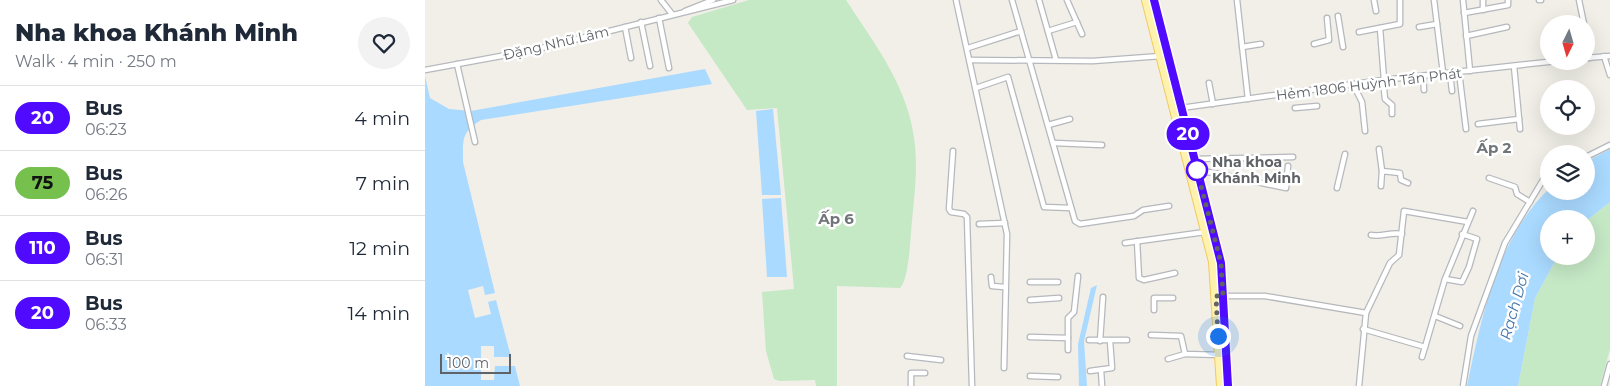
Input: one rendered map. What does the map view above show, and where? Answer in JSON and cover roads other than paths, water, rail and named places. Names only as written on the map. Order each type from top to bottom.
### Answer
[{"type":"main road","points":[[1146,0],[1181,108],[1221,263],[1219,296],[1221,386]]},
{"type":"main road","points":[[1153,0],[1164,55],[1213,262],[1219,296],[1228,386]]},
{"type":"street","points":[[661,0],[671,14]]},
{"type":"street","name":"Đặng Nhữ Lâm","points":[[685,11],[691,7],[713,0]]},
{"type":"street","name":"Đặng Nhữ Lâm","points":[[425,70],[534,50],[671,14],[685,11],[693,12],[733,0]]},
{"type":"street","points":[[956,0],[1007,234],[1003,368]]},
{"type":"street","points":[[1011,0],[1077,223],[1134,216],[1143,210],[1169,206]]},
{"type":"street","points":[[1039,0],[1056,60]]},
{"type":"street","points":[[1067,0],[1082,34]]},
{"type":"street","points":[[1237,0],[1248,99]]},
{"type":"street","points":[[1374,0],[1376,11]]},
{"type":"street","points":[[1359,32],[1400,24],[1400,0]]},
{"type":"street","points":[[1434,0],[1443,73]]},
{"type":"street","points":[[1463,0],[1470,72]]},
{"type":"street","points":[[1483,0],[1483,10]]},
{"type":"street","points":[[1464,13],[1509,6],[1508,0]]},
{"type":"street","points":[[1579,0],[1582,15]]},
{"type":"street","points":[[1338,16],[1343,47]]},
{"type":"street","points":[[659,18],[669,68]]},
{"type":"street","points":[[1314,44],[1329,40],[1327,18]]},
{"type":"street","points":[[641,22],[650,66]]},
{"type":"street","points":[[1048,32],[1077,22]]},
{"type":"street","points":[[1419,27],[1437,24]]},
{"type":"street","points":[[625,26],[631,58]]},
{"type":"street","points":[[1465,36],[1507,27]]},
{"type":"street","points":[[1380,28],[1385,99],[1392,105],[1392,114]]},
{"type":"street","points":[[967,48],[1021,31]]},
{"type":"street","points":[[1242,48],[1261,44]]},
{"type":"street","points":[[970,60],[1056,60],[1164,55]]},
{"type":"street","points":[[1607,56],[1610,75]]},
{"type":"street","name":"Hẻm 1806 Huỳnh Tấn Phát","points":[[1181,108],[1383,80],[1540,63]]},
{"type":"street","points":[[457,64],[475,142]]},
{"type":"street","points":[[1514,66],[1520,129]]},
{"type":"street","points":[[1459,72],[1466,129]]},
{"type":"street","points":[[1450,73],[1452,91]]},
{"type":"street","points":[[1423,76],[1424,90]]},
{"type":"street","points":[[976,88],[1008,77],[1044,207],[1071,208]]},
{"type":"street","points":[[1209,83],[1213,104]]},
{"type":"street","points":[[1353,84],[1362,102],[1365,132]]},
{"type":"street","points":[[1295,108],[1317,106]]},
{"type":"street","points":[[1048,125],[1070,119]]},
{"type":"street","points":[[1478,124],[1519,119]]},
{"type":"street","points":[[1054,143],[1102,145]]},
{"type":"street","points":[[1595,152],[1610,145]]},
{"type":"street","points":[[1379,149],[1382,171],[1381,186]]},
{"type":"street","points":[[953,152],[949,209],[951,212],[964,214],[967,217],[972,386]]},
{"type":"street","points":[[1337,188],[1345,154]]},
{"type":"street","points":[[1194,159],[1293,157]]},
{"type":"street","points":[[1198,173],[1209,172],[1287,188],[1288,166]]},
{"type":"street","points":[[1382,171],[1400,173],[1401,180],[1408,183]]},
{"type":"street","points":[[1489,178],[1515,187],[1517,194],[1530,202]]},
{"type":"street","points":[[1463,386],[1469,343],[1505,243],[1540,185]]},
{"type":"street","points":[[1422,357],[1445,279],[1473,211]]},
{"type":"street","points":[[1359,386],[1366,313],[1390,263],[1399,255],[1404,212],[1468,222]]},
{"type":"street","points":[[979,224],[1005,223]]},
{"type":"street","points":[[1125,243],[1205,232]]},
{"type":"street","points":[[1371,235],[1402,234]]},
{"type":"street","points":[[1445,279],[1462,282],[1469,267],[1477,239],[1462,234]]},
{"type":"street","points":[[1137,241],[1139,278],[1145,280],[1175,273]]},
{"type":"street","points":[[1067,350],[1068,318],[1074,312],[1078,276]]},
{"type":"street","points":[[991,278],[992,286],[1004,287]]},
{"type":"street","points":[[1030,282],[1058,282]]},
{"type":"street","points":[[1219,296],[1265,296],[1366,313]]},
{"type":"street","points":[[1100,341],[1103,297]]},
{"type":"street","points":[[1030,300],[1059,298]]},
{"type":"street","points":[[1154,310],[1154,298],[1173,298]]},
{"type":"street","points":[[1435,316],[1460,326]]},
{"type":"street","points":[[1363,329],[1425,347]]},
{"type":"street","points":[[1151,336],[1181,336],[1185,354]]},
{"type":"street","points":[[1030,338],[1068,338]]},
{"type":"street","points":[[1089,340],[1127,340]]},
{"type":"street","points":[[1091,371],[1112,368],[1110,341]]},
{"type":"street","points":[[1168,359],[1185,354],[1220,355]]},
{"type":"street","points":[[907,356],[941,360]]},
{"type":"street","points":[[1604,386],[1610,364]]},
{"type":"street","points":[[1101,370],[1102,386]]},
{"type":"street","points":[[911,386],[911,373],[925,372]]},
{"type":"street","points":[[1030,376],[1058,377]]},
{"type":"water","points":[[705,69],[712,84],[481,120],[470,129],[463,142],[463,162],[495,293],[485,295],[483,286],[468,290],[475,318],[491,314],[488,302],[496,300],[511,357],[494,357],[494,346],[481,346],[481,380],[494,380],[495,366],[515,366],[520,386],[425,386],[425,76],[430,98],[449,109],[471,111]]},
{"type":"water","points":[[773,109],[781,195],[762,195],[756,111]]},
{"type":"water","name":"Rạch Dơi","points":[[1610,149],[1610,202],[1595,214],[1595,210],[1540,210],[1540,265],[1553,265],[1535,298],[1518,386],[1467,386],[1485,307],[1504,255],[1516,231],[1540,199],[1595,200],[1595,157]]},
{"type":"water","points":[[781,198],[787,277],[767,277],[762,199]]},
{"type":"water","points":[[1097,285],[1084,341],[1087,386],[1079,386],[1078,344],[1091,288]]},
{"type":"place","name":"Nha khoa Khánh Minh","points":[[1197,170]]},
{"type":"district","name":"Ấp 2","points":[[1494,147]]},
{"type":"district","name":"Ấp 6","points":[[836,218]]}]
